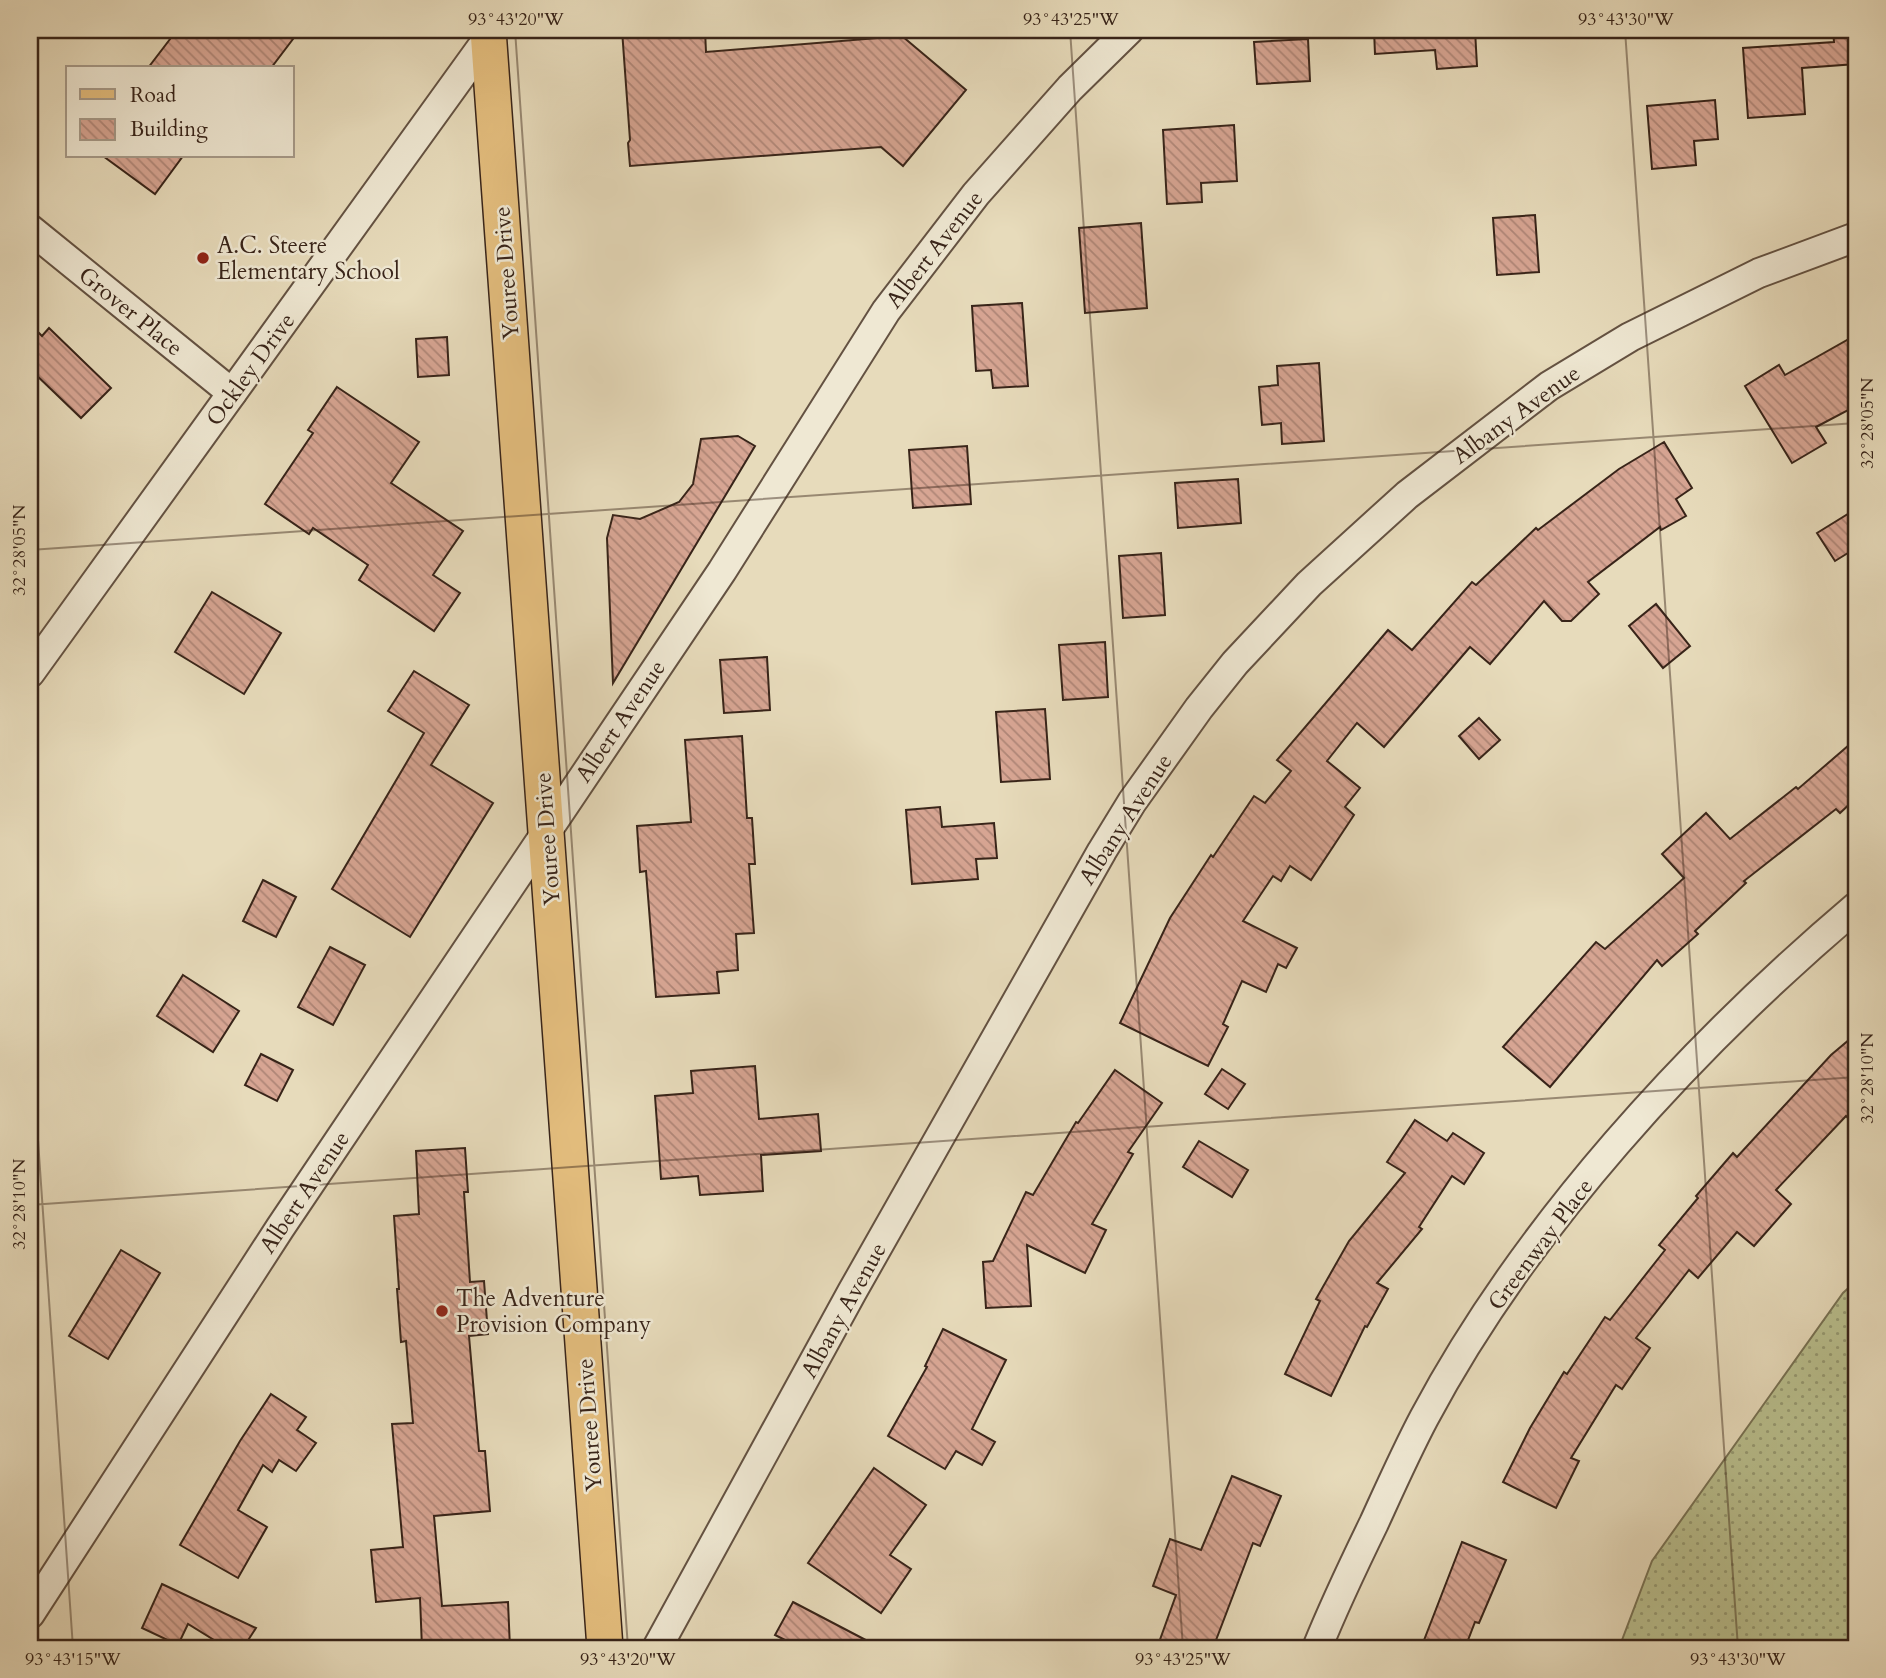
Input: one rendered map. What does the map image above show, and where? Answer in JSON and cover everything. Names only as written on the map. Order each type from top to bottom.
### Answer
[{"type":"main road","name":"Youree Drive","points":[[490,32],[605,1648]]},
{"type":"street","name":"Albert Avenue","points":[[30,1614],[280,1228],[722,571],[886,311],[976,194],[1070,88],[1129,30]]},
{"type":"street","name":"Ockley Drive","points":[[30,673],[490,32]]},
{"type":"street","name":"Grover Place","points":[[30,229],[232,393]]},
{"type":"street","name":"Albany Avenue","points":[[657,1648],[852,1292],[1102,851],[1139,792],[1199,708],[1236,663],[1309,584],[1407,495],[1549,386],[1630,337],[1759,273],[1856,237]]},
{"type":"street","name":"Greenway Place","points":[[1317,1648],[1352,1567],[1424,1418],[1492,1306],[1548,1228],[1701,1050],[1856,907]]},
{"type":"green space","points":[[1856,1281],[1856,1648],[1619,1648],[1652,1561],[1843,1293]]},
{"type":"building","points":[[177,30],[280,30],[293,39],[273,66],[150,66]]},
{"type":"building","points":[[622,30],[705,30],[706,52],[902,36],[966,90],[903,166],[881,147],[630,166]]},
{"type":"building","points":[[1374,30],[1475,30],[1477,66],[1437,69],[1435,50],[1375,54]]},
{"type":"building","points":[[1833,30],[1856,30],[1856,64],[1802,68],[1805,114],[1748,118],[1743,48],[1834,42]]},
{"type":"building","points":[[1308,39],[1310,81],[1257,84],[1254,42]]},
{"type":"building","points":[[1715,100],[1718,139],[1694,141],[1696,165],[1652,169],[1647,106]]},
{"type":"building","points":[[1234,125],[1237,181],[1201,183],[1202,202],[1167,204],[1163,130]]},
{"type":"building","points":[[106,158],[182,158],[155,194]]},
{"type":"building","points":[[1535,215],[1539,272],[1497,275],[1493,218]]},
{"type":"building","points":[[1141,223],[1147,308],[1085,313],[1079,228]]},
{"type":"building","points":[[1022,303],[1028,386],[993,388],[991,370],[976,371],[972,306]]},
{"type":"building","points":[[30,324],[42,336],[49,328],[111,388],[81,418],[30,369]]},
{"type":"building","points":[[1856,335],[1856,406],[1816,427],[1826,443],[1792,463],[1745,386],[1779,365],[1785,375]]},
{"type":"building","points":[[447,337],[449,375],[418,377],[416,339]]},
{"type":"building","points":[[1319,363],[1324,441],[1282,444],[1281,423],[1262,425],[1259,387],[1278,385],[1277,366]]},
{"type":"building","points":[[337,387],[419,442],[391,483],[463,531],[433,575],[460,593],[434,631],[359,580],[368,565],[313,528],[309,534],[265,504],[313,433],[308,430]]},
{"type":"building","points":[[738,436],[755,446],[613,683],[607,538],[613,515],[640,519],[679,502],[693,484],[701,439]]},
{"type":"building","points":[[1664,442],[1692,488],[1676,499],[1686,516],[1661,530],[1660,527],[1588,582],[1599,594],[1571,621],[1562,621],[1544,601],[1490,664],[1470,647],[1384,747],[1357,723],[1327,761],[1360,788],[1345,807],[1354,815],[1311,880],[1290,866],[1281,881],[1273,876],[1243,921],[1297,948],[1286,968],[1278,964],[1266,992],[1242,981],[1223,1024],[1228,1027],[1208,1066],[1120,1023],[1170,918],[1211,855],[1213,857],[1254,796],[1265,803],[1291,771],[1277,760],[1388,630],[1412,650],[1472,582],[1476,585],[1536,528],[1538,530],[1619,469]]},
{"type":"building","points":[[967,446],[971,504],[913,508],[909,450]]},
{"type":"building","points":[[1238,479],[1241,523],[1178,528],[1175,483]]},
{"type":"building","points":[[1856,509],[1856,548],[1835,561],[1817,533]]},
{"type":"building","points":[[1161,553],[1165,615],[1123,618],[1119,556]]},
{"type":"building","points":[[212,592],[281,633],[244,694],[175,652]]},
{"type":"building","points":[[1656,604],[1690,646],[1663,668],[1629,626]]},
{"type":"building","points":[[1105,642],[1108,697],[1063,700],[1059,645]]},
{"type":"building","points":[[767,657],[770,710],[724,713],[720,660]]},
{"type":"building","points":[[414,671],[469,705],[431,765],[493,803],[410,937],[332,889],[424,733],[388,711]]},
{"type":"building","points":[[1045,709],[1050,779],[1001,782],[996,712]]},
{"type":"building","points":[[1479,718],[1500,740],[1479,759],[1459,736]]},
{"type":"building","points":[[742,736],[747,818],[752,818],[755,864],[749,864],[754,933],[736,934],[738,970],[717,972],[719,993],[656,997],[646,871],[640,872],[637,826],[691,822],[685,740]]},
{"type":"building","points":[[1856,739],[1856,798],[1840,813],[1836,809],[1744,881],[1746,883],[1695,931],[1698,934],[1662,966],[1657,960],[1550,1087],[1503,1047],[1596,942],[1605,949],[1684,878],[1662,854],[1706,813],[1730,839],[1796,787],[1798,789]]},
{"type":"building","points":[[940,807],[942,827],[994,823],[997,858],[976,859],[978,879],[912,884],[906,810]]},
{"type":"building","points":[[263,880],[296,897],[276,937],[243,921]]},
{"type":"building","points":[[330,947],[365,965],[333,1025],[298,1007]]},
{"type":"building","points":[[183,975],[239,1011],[213,1052],[157,1016]]},
{"type":"building","points":[[1856,1034],[1856,1126],[1846,1116],[1776,1190],[1791,1204],[1754,1246],[1737,1232],[1698,1278],[1689,1270],[1636,1338],[1650,1348],[1622,1389],[1616,1385],[1571,1458],[1579,1461],[1556,1508],[1503,1482],[1530,1428],[1564,1372],[1567,1374],[1605,1317],[1610,1320],[1665,1250],[1659,1245],[1698,1198],[1696,1196],[1733,1153],[1737,1157],[1831,1055]]},
{"type":"building","points":[[261,1054],[293,1070],[277,1101],[245,1085]]},
{"type":"building","points":[[755,1066],[759,1119],[818,1114],[821,1151],[761,1155],[763,1191],[700,1195],[698,1176],[661,1179],[655,1096],[693,1093],[691,1071]]},
{"type":"building","points":[[1222,1069],[1245,1084],[1228,1109],[1205,1094]]},
{"type":"building","points":[[1115,1070],[1162,1103],[1128,1152],[1133,1154],[1092,1224],[1106,1230],[1085,1273],[1027,1245],[1031,1306],[986,1308],[983,1262],[993,1261],[1026,1192],[1033,1195],[1076,1122],[1078,1123]]},
{"type":"building","points":[[1415,1120],[1447,1141],[1453,1133],[1484,1153],[1464,1184],[1452,1176],[1419,1227],[1422,1229],[1377,1283],[1388,1289],[1367,1327],[1365,1326],[1331,1396],[1285,1374],[1320,1301],[1316,1299],[1349,1241],[1405,1173],[1387,1162]]},
{"type":"building","points":[[1199,1141],[1248,1170],[1232,1197],[1183,1167]]},
{"type":"building","points":[[465,1148],[468,1192],[464,1192],[470,1282],[484,1281],[488,1334],[469,1336],[479,1451],[485,1451],[490,1511],[434,1516],[442,1606],[508,1602],[510,1648],[422,1648],[420,1598],[376,1602],[371,1550],[403,1547],[392,1424],[413,1423],[406,1341],[401,1342],[394,1216],[419,1214],[416,1151]]},
{"type":"building","points":[[121,1250],[160,1273],[108,1359],[69,1336]]},
{"type":"building","points":[[943,1329],[1006,1360],[972,1429],[995,1442],[982,1465],[956,1451],[945,1469],[888,1436],[927,1367],[925,1366]]},
{"type":"building","points":[[271,1394],[306,1417],[297,1430],[316,1443],[296,1471],[279,1460],[272,1472],[263,1465],[238,1510],[267,1527],[238,1578],[180,1545],[240,1441]]},
{"type":"building","points":[[874,1468],[926,1505],[890,1555],[911,1569],[881,1613],[808,1563]]},
{"type":"building","points":[[1232,1476],[1281,1496],[1260,1546],[1253,1543],[1213,1648],[1157,1648],[1176,1595],[1153,1586],[1170,1539],[1201,1550]]},
{"type":"building","points":[[1462,1542],[1506,1560],[1479,1623],[1475,1622],[1465,1648],[1421,1648]]},
{"type":"building","points":[[162,1584],[256,1628],[243,1648],[227,1648],[188,1624],[178,1645],[142,1628]]},
{"type":"building","points":[[793,1602],[881,1648],[801,1648],[775,1635]]},
{"type":"place","name":"A.C. Steere Elementary School","points":[[203,258]]},
{"type":"place","name":"The Adventure Provision Company","points":[[442,1311]]}]
